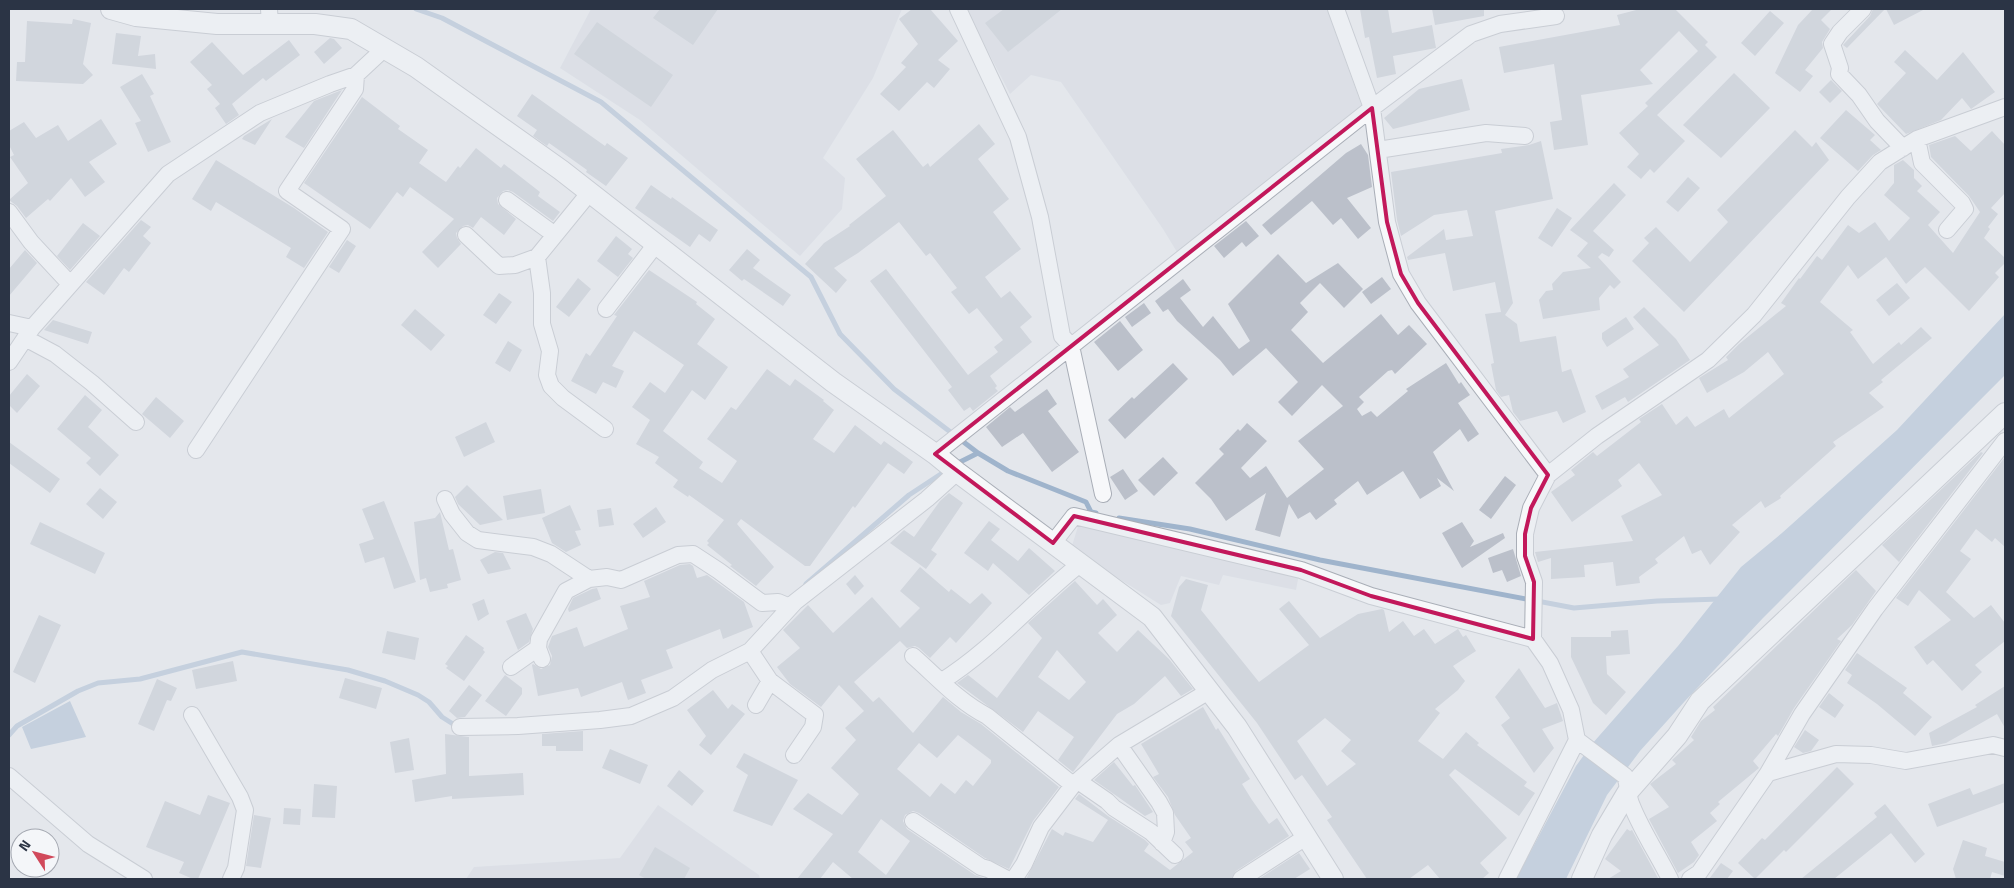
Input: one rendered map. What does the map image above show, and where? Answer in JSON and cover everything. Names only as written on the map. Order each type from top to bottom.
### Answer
[{"type":"street","points":[[111,9],[136,16],[217,24],[269,16],[351,29],[416,67],[590,192],[833,382],[948,461],[1052,543],[1152,617],[1237,728],[1333,879]]},
{"type":"street","points":[[958,9],[1018,137],[1040,217],[1062,336],[1071,346],[1103,494]]},
{"type":"street","points":[[1336,9],[1372,108],[1387,222],[1401,274],[1418,303],[1548,475]]},
{"type":"street","points":[[1863,9],[1840,32],[1832,44],[1840,68],[1840,74],[1859,95],[1876,121],[1903,148]]},
{"type":"street","points":[[460,727],[518,726],[631,716],[673,698],[712,670],[750,651],[785,605],[927,499],[966,429],[1372,108],[1471,34],[1500,24],[1556,16]]},
{"type":"street","points":[[9,362],[28,333],[168,174],[260,112],[356,75],[385,48]]},
{"type":"street","points":[[196,450],[342,230],[286,191],[355,88],[356,75]]},
{"type":"street","points":[[1670,879],[1632,806],[1626,784],[1581,743],[1571,710],[1550,663],[1533,633],[1534,582],[1525,556],[1525,534],[1531,508],[1548,475],[1597,436],[1708,360],[1754,315],[1848,197],[1880,162],[1918,139],[2005,107]]},
{"type":"street","points":[[1378,150],[1486,133],[1525,136]]},
{"type":"street","points":[[1918,139],[1922,163],[1962,203],[1964,209],[1947,230]]},
{"type":"street","points":[[466,235],[499,266],[515,265],[537,257],[590,192]]},
{"type":"street","points":[[507,200],[555,235]]},
{"type":"street","points":[[9,212],[31,242],[70,284]]},
{"type":"street","points":[[606,309],[656,244]]},
{"type":"street","points":[[537,257],[542,293],[542,324],[550,352],[547,375],[552,386],[563,398],[605,429]]},
{"type":"street","points":[[9,323],[28,333],[55,354],[92,383],[136,422]]},
{"type":"street","points":[[1582,879],[1626,784],[1676,736],[1700,701],[2005,413]]},
{"type":"street","points":[[1690,879],[1698,873],[1768,773],[1802,714],[1875,609],[2005,441]]},
{"type":"street","points":[[445,499],[452,514],[467,533],[478,540],[533,547],[551,554],[589,578]]},
{"type":"street","points":[[1052,543],[1074,516],[1301,570],[1372,596],[1533,633]]},
{"type":"street","points":[[511,667],[540,653],[539,639],[566,591],[589,578],[607,577],[621,580],[678,556],[693,554],[720,571],[762,604],[785,605]]},
{"type":"street","points":[[942,681],[955,673],[992,642],[1080,564]]},
{"type":"street","points":[[750,651],[770,681],[816,715],[813,727],[794,755]]},
{"type":"street","points":[[914,656],[942,681],[948,689],[973,709],[987,716],[1075,783],[1107,801],[1114,808],[1151,832],[1175,855]]},
{"type":"street","points":[[756,705],[770,681]]},
{"type":"street","points":[[1014,879],[1024,864],[1041,827],[1075,783],[1119,745],[1209,691]]},
{"type":"street","points":[[192,714],[240,797],[245,810],[236,868],[231,879]]},
{"type":"street","points":[[1507,879],[1581,743]]},
{"type":"street","points":[[1119,745],[1165,813],[1166,832],[1162,843]]},
{"type":"street","points":[[1768,773],[1836,754],[1871,755],[1906,761],[1992,745],[2005,748]]},
{"type":"street","points":[[9,776],[88,844],[144,879]]},
{"type":"street","points":[[913,821],[981,867],[1007,879]]},
{"type":"street","points":[[1241,879],[1306,837]]},
{"type":"highlighted area","points":[[1372,108],[1387,222],[1401,274],[1418,303],[1548,475],[1531,508],[1525,534],[1525,556],[1534,582],[1533,639],[1371,596],[1301,570],[1074,516],[1053,543],[935,454]]},
{"type":"shaded area","points":[[591,9],[902,9],[873,78],[823,158],[845,178],[842,209],[800,256],[640,120],[560,68]]},
{"type":"shaded area","points":[[966,9],[1327,9],[1362,107],[1177,252],[1061,82],[1031,75],[1010,94]]},
{"type":"shaded area","points":[[1079,523],[1299,574],[1296,590],[1223,575],[1219,585],[1181,576],[1170,603],[1161,605],[1071,549]]},
{"type":"shaded area","points":[[658,805],[759,875],[760,879],[466,879],[474,867],[620,858]]},
{"type":"water","points":[[2005,314],[2005,375],[1763,618],[1640,751],[1607,795],[1566,879],[1516,879],[1576,766],[1592,744],[1678,646],[1741,567],[1782,533],[1897,430]]},
{"type":"water","points":[[70,701],[86,737],[31,749],[22,727]]},
{"type":"building","points":[[660,9],[718,9],[693,45],[653,18]]},
{"type":"building","points":[[912,9],[930,9],[958,41],[938,60],[950,69],[934,88],[927,82],[899,111],[880,94],[906,67],[901,63],[918,44],[899,19]]},
{"type":"building","points":[[1004,9],[1062,9],[1008,52],[985,23]]},
{"type":"building","points":[[1360,9],[1388,9],[1392,33],[1432,25],[1436,48],[1393,56],[1396,74],[1377,78],[1369,37],[1365,38]]},
{"type":"building","points":[[1432,9],[1484,9],[1484,16],[1435,25]]},
{"type":"building","points":[[1640,9],[1675,9],[1708,42],[1705,45],[1717,57],[1657,115],[1685,141],[1654,173],[1650,169],[1641,179],[1627,167],[1639,154],[1619,133],[1648,106],[1645,103],[1698,51],[1679,31],[1640,70],[1653,84],[1581,95],[1588,145],[1554,150],[1550,122],[1562,120],[1554,64],[1504,73],[1499,47],[1620,25],[1617,15]]},
{"type":"building","points":[[1813,9],[1832,9],[1821,20],[1830,29],[1822,42],[1823,48],[1805,70],[1813,76],[1800,92],[1775,73],[1798,25]]},
{"type":"building","points":[[1873,9],[1885,9],[1847,48],[1843,45],[1870,16]]},
{"type":"building","points":[[1886,9],[1925,9],[1894,25]]},
{"type":"building","points":[[1770,11],[1784,23],[1755,56],[1741,43]]},
{"type":"building","points":[[73,19],[91,23],[83,64],[93,75],[83,84],[16,81],[17,62],[25,62],[27,21],[72,24]]},
{"type":"building","points":[[597,22],[673,75],[651,107],[574,54]]},
{"type":"building","points":[[116,33],[141,36],[138,56],[155,54],[156,69],[112,64]]},
{"type":"building","points":[[330,38],[334,39],[342,48],[324,64],[314,52]]},
{"type":"building","points":[[289,40],[300,55],[266,81],[263,78],[232,104],[239,115],[226,124],[215,108],[220,104],[207,89],[212,85],[190,62],[212,42],[243,75]]},
{"type":"building","points":[[1905,50],[1937,80],[1963,52],[1995,92],[1971,109],[1962,98],[1941,120],[1906,134],[1877,104],[1906,73],[1894,62]]},
{"type":"building","points":[[1734,73],[1770,108],[1721,158],[1683,125]]},
{"type":"building","points":[[142,74],[154,94],[150,96],[171,142],[148,152],[135,123],[141,121],[120,87]]},
{"type":"building","points":[[1462,79],[1470,110],[1393,129],[1384,118],[1419,89]]},
{"type":"building","points":[[1831,80],[1842,91],[1830,103],[1819,92]]},
{"type":"building","points":[[342,90],[304,148],[285,137],[314,101]]},
{"type":"building","points":[[532,94],[605,146],[607,143],[628,158],[606,186],[549,143],[547,146],[533,136],[537,130],[517,116]]},
{"type":"building","points":[[362,97],[400,126],[398,129],[428,150],[419,163],[446,182],[458,166],[460,168],[476,148],[501,168],[504,164],[540,192],[538,196],[560,212],[553,221],[513,192],[503,191],[497,198],[498,204],[516,219],[504,235],[481,217],[473,228],[468,225],[463,226],[456,233],[461,244],[438,268],[422,252],[454,219],[410,187],[403,197],[397,192],[370,229],[304,183]]},
{"type":"building","points":[[1846,110],[1875,135],[1870,140],[1881,150],[1873,155],[1858,171],[1820,138]]},
{"type":"building","points":[[101,119],[117,144],[89,162],[105,182],[85,197],[71,178],[50,201],[48,199],[26,218],[17,206],[9,200],[28,183],[10,157],[14,155],[9,145],[9,131],[24,122],[36,138],[58,125],[68,141]]},
{"type":"building","points":[[272,119],[255,145],[242,139],[244,136]]},
{"type":"building","points":[[979,124],[995,144],[978,159],[1009,199],[993,212],[1021,249],[985,277],[1001,298],[1010,291],[1032,317],[1020,327],[1032,342],[990,376],[998,391],[973,411],[970,407],[964,411],[948,390],[952,387],[870,281],[886,269],[968,375],[998,352],[994,347],[1003,340],[977,308],[969,314],[951,292],[957,288],[930,253],[926,256],[899,222],[858,253],[834,268],[847,280],[836,293],[805,264],[824,243],[850,226],[886,196],[856,159],[893,130],[923,167],[928,163],[930,167]]},
{"type":"building","points":[[1795,130],[1812,147],[1816,142],[1829,160],[1684,312],[1632,261],[1649,243],[1644,238],[1656,227],[1690,262],[1728,222],[1717,210]]},
{"type":"building","points":[[1992,131],[2005,145],[2005,193],[1991,208],[1998,214],[1988,227],[1990,229],[1984,238],[2005,258],[2005,263],[1995,273],[1999,277],[1969,311],[1925,267],[1906,284],[1886,257],[1858,279],[1848,265],[1820,302],[1853,330],[1850,332],[1873,364],[1899,342],[1901,345],[1921,327],[1932,338],[1881,380],[1883,382],[1869,393],[1884,407],[1833,442],[1836,446],[1780,496],[1781,498],[1765,508],[1761,501],[1732,525],[1740,532],[1710,565],[1701,550],[1692,554],[1684,536],[1655,559],[1658,563],[1639,577],[1640,583],[1616,586],[1613,562],[1584,565],[1585,577],[1551,579],[1551,558],[1538,562],[1535,552],[1633,541],[1621,516],[1662,495],[1639,463],[1618,480],[1622,486],[1572,522],[1551,492],[1575,475],[1571,470],[1593,452],[1597,456],[1641,422],[1639,419],[1662,404],[1676,425],[1687,416],[1695,427],[1724,409],[1729,418],[1784,374],[1768,352],[1744,372],[1707,393],[1699,378],[1728,360],[1726,357],[1739,344],[1786,306],[1781,303],[1799,278],[1817,256],[1822,260],[1848,225],[1859,233],[1875,222],[1889,241],[1910,218],[1884,195],[1894,183],[1894,165],[1903,160],[1914,170],[1914,178],[1922,186],[1917,191],[1940,212],[1928,225],[1953,253],[1980,212],[1969,196],[1931,157],[1929,145],[1955,136],[1971,151]]},
{"type":"building","points":[[1541,141],[1553,199],[1495,211],[1513,303],[1505,315],[1517,324],[1520,342],[1556,336],[1562,372],[1571,369],[1586,412],[1563,423],[1557,411],[1520,421],[1513,412],[1509,395],[1501,397],[1496,390],[1491,364],[1494,363],[1485,314],[1501,312],[1495,282],[1453,291],[1445,253],[1408,260],[1407,257],[1444,229],[1446,240],[1473,236],[1467,210],[1434,215],[1401,236],[1391,172],[1502,153],[1501,149],[1529,145]]},
{"type":"building","points":[[1361,144],[1368,155],[1372,187],[1347,198],[1371,228],[1358,239],[1341,218],[1333,225],[1312,201],[1271,235],[1262,225],[1346,153]]},
{"type":"building","points":[[216,160],[294,208],[328,232],[304,268],[286,257],[291,248],[216,202],[211,211],[192,199]]},
{"type":"building","points":[[1688,177],[1700,188],[1678,212],[1666,202]]},
{"type":"building","points":[[1614,183],[1626,195],[1593,231],[1614,250],[1609,257],[1602,253],[1598,257],[1621,282],[1614,289],[1610,285],[1599,298],[1600,310],[1543,319],[1539,300],[1546,291],[1553,290],[1552,284],[1563,272],[1591,268],[1577,256],[1588,243],[1570,230]]},
{"type":"building","points":[[651,185],[671,199],[672,197],[718,230],[710,242],[699,234],[690,247],[635,208]]},
{"type":"building","points":[[1557,208],[1572,218],[1552,247],[1538,238]]},
{"type":"building","points":[[141,220],[151,227],[143,236],[151,243],[129,272],[124,268],[104,295],[86,282]]},
{"type":"building","points":[[1246,221],[1259,236],[1246,247],[1242,242],[1224,258],[1214,246]]},
{"type":"building","points":[[83,223],[100,236],[70,270],[57,256]]},
{"type":"building","points":[[616,236],[632,249],[628,254],[633,258],[618,277],[597,261]]},
{"type":"building","points":[[347,240],[356,246],[339,273],[329,267]]},
{"type":"building","points":[[747,249],[760,260],[753,268],[791,295],[783,306],[744,279],[742,281],[729,270]]},
{"type":"building","points":[[25,250],[37,263],[9,296],[9,269]]},
{"type":"building","points":[[1278,254],[1306,283],[1338,263],[1363,289],[1344,308],[1320,283],[1300,303],[1308,312],[1291,330],[1323,363],[1381,314],[1398,335],[1409,325],[1427,344],[1395,374],[1392,370],[1388,371],[1359,397],[1364,402],[1357,409],[1362,416],[1371,411],[1377,417],[1408,391],[1406,389],[1446,363],[1459,384],[1461,382],[1470,395],[1458,403],[1479,434],[1468,442],[1460,429],[1433,452],[1454,491],[1437,478],[1441,486],[1420,499],[1403,471],[1367,495],[1358,481],[1334,500],[1337,504],[1316,520],[1310,512],[1298,519],[1289,504],[1280,537],[1255,530],[1266,493],[1226,521],[1211,499],[1195,483],[1224,454],[1219,449],[1238,429],[1240,431],[1247,423],[1267,441],[1241,468],[1250,478],[1266,466],[1287,498],[1324,469],[1298,441],[1343,406],[1322,385],[1292,416],[1278,402],[1298,382],[1266,348],[1233,376],[1220,360],[1177,321],[1168,309],[1163,312],[1155,301],[1183,279],[1191,290],[1180,298],[1203,327],[1213,316],[1239,349],[1250,341],[1228,304]]},
{"type":"building","points":[[649,270],[697,302],[696,304],[715,319],[697,344],[728,367],[705,400],[692,390],[663,431],[703,462],[699,468],[722,483],[737,461],[707,439],[731,407],[736,410],[767,369],[790,386],[795,379],[824,400],[834,410],[813,439],[834,453],[855,425],[881,445],[884,441],[913,462],[904,474],[888,463],[855,508],[853,506],[810,566],[805,566],[741,519],[737,524],[774,567],[756,586],[707,545],[709,543],[707,541],[724,520],[689,495],[688,497],[673,487],[678,480],[655,463],[659,457],[636,444],[650,420],[632,407],[650,382],[665,393],[684,365],[634,331],[612,366],[624,371],[616,388],[603,382],[596,394],[571,381],[586,353],[590,356],[617,316],[614,315]]},
{"type":"building","points":[[1382,277],[1391,289],[1371,304],[1362,292]]},
{"type":"building","points":[[578,278],[591,289],[569,317],[556,307]]},
{"type":"building","points":[[1897,283],[1910,298],[1889,316],[1876,300]]},
{"type":"building","points":[[499,293],[512,302],[496,324],[483,315]]},
{"type":"building","points":[[1144,303],[1151,313],[1132,327],[1125,317]]},
{"type":"building","points":[[1644,307],[1676,339],[1690,360],[1628,402],[1625,397],[1602,410],[1595,396],[1629,377],[1623,369],[1659,345],[1633,317]]},
{"type":"building","points":[[415,309],[445,335],[431,351],[401,325]]},
{"type":"building","points":[[1626,317],[1634,329],[1607,347],[1602,339],[1602,333]]},
{"type":"building","points":[[53,320],[92,332],[88,344],[44,330]]},
{"type":"building","points":[[1120,321],[1143,350],[1118,371],[1094,342]]},
{"type":"building","points":[[508,341],[522,350],[510,372],[495,363]]},
{"type":"building","points":[[1173,363],[1188,379],[1125,439],[1108,420]]},
{"type":"building","points":[[27,374],[40,386],[17,413],[9,405],[9,396]]},
{"type":"building","points":[[1047,389],[1057,404],[1048,411],[1079,452],[1052,472],[1023,433],[1002,447],[986,427],[1010,407],[1015,412]]},
{"type":"building","points":[[85,395],[102,410],[88,427],[119,455],[100,476],[86,463],[91,458],[57,429]]},
{"type":"building","points":[[156,397],[184,421],[170,438],[142,414]]},
{"type":"building","points":[[486,422],[495,442],[464,457],[455,437]]},
{"type":"building","points":[[9,442],[60,479],[50,493],[9,463]]},
{"type":"building","points":[[1981,452],[1983,453],[1899,562],[1882,545]]},
{"type":"building","points":[[1163,457],[1178,473],[1154,496],[1138,480]]},
{"type":"building","points":[[2005,457],[2005,547],[1995,538],[1992,542],[1976,529],[1960,551],[1971,559],[1946,592],[1974,618],[1991,605],[2005,623],[2005,641],[1975,665],[1982,672],[1962,691],[1933,660],[1927,665],[1914,647],[1951,620],[1919,590],[1908,606],[1896,598]]},
{"type":"building","points":[[1123,469],[1138,491],[1125,500],[1110,477]]},
{"type":"building","points":[[1505,476],[1516,485],[1491,519],[1479,510]]},
{"type":"building","points":[[467,485],[503,520],[480,525],[458,504],[455,497]]},
{"type":"building","points":[[100,488],[117,502],[103,519],[86,504]]},
{"type":"building","points":[[541,489],[545,513],[507,520],[503,496]]},
{"type":"building","points":[[949,493],[963,503],[931,550],[937,554],[926,569],[890,543],[904,530],[914,537],[940,501]]},
{"type":"building","points":[[384,501],[416,582],[394,589],[384,557],[365,563],[359,544],[374,539],[362,509]]},
{"type":"building","points":[[570,505],[581,530],[575,531],[581,545],[566,552],[552,543],[542,518]]},
{"type":"building","points":[[656,507],[666,522],[643,538],[633,524]]},
{"type":"building","points":[[611,508],[614,525],[599,527],[597,510]]},
{"type":"building","points":[[440,512],[449,550],[453,549],[461,580],[447,584],[448,588],[430,592],[426,578],[420,580],[414,522],[435,518]]},
{"type":"building","points":[[989,521],[1000,529],[991,540],[1018,561],[1029,548],[1055,571],[1029,595],[993,563],[988,571],[964,553]]},
{"type":"building","points":[[40,522],[105,553],[95,574],[30,544]]},
{"type":"building","points":[[1462,522],[1474,541],[1470,547],[1503,533],[1505,538],[1462,568],[1442,533]]},
{"type":"building","points":[[1513,549],[1521,576],[1507,582],[1502,570],[1493,573],[1488,558]]},
{"type":"building","points":[[495,552],[503,553],[511,569],[488,574],[480,560]]},
{"type":"building","points":[[690,564],[693,566],[697,578],[707,575],[744,602],[753,627],[723,639],[720,629],[666,650],[673,668],[641,680],[646,693],[628,700],[622,682],[581,697],[578,688],[538,696],[532,665],[541,669],[550,665],[552,656],[548,647],[552,636],[577,627],[584,647],[628,629],[620,606],[650,597],[644,581],[680,565]]},
{"type":"building","points":[[920,567],[949,592],[951,589],[970,604],[982,593],[992,603],[956,643],[950,637],[930,658],[919,648],[915,646],[907,648],[900,641],[854,682],[873,702],[879,697],[913,733],[943,697],[961,712],[981,724],[1059,787],[1033,821],[1009,869],[985,858],[919,813],[913,811],[905,815],[903,821],[907,829],[975,875],[986,879],[853,879],[833,862],[820,879],[797,879],[833,834],[793,809],[808,793],[842,815],[859,794],[831,768],[856,740],[845,728],[864,711],[839,685],[821,707],[790,684],[777,667],[800,648],[783,630],[808,605],[833,633],[872,597],[900,628],[920,608],[900,591]],"holes":[[[958,735],[991,760],[991,763],[973,786],[966,780],[955,794],[941,783],[930,797],[897,769],[919,743],[937,758]],[[881,819],[910,841],[886,875],[858,852]]]},
{"type":"building","points":[[1856,570],[1876,591],[1852,625],[1837,639],[1841,641],[1794,708],[1778,736],[1776,734],[1753,761],[1759,768],[1718,802],[1720,804],[1710,813],[1717,821],[1691,842],[1699,855],[1694,862],[1678,873],[1649,819],[1669,807],[1650,784],[1676,764],[1672,760],[1694,740],[1691,737],[1701,721],[1715,710],[1713,707]]},
{"type":"building","points":[[855,575],[864,586],[855,595],[846,584]]},
{"type":"building","points":[[1186,579],[1208,585],[1201,610],[1259,682],[1309,645],[1279,609],[1289,601],[1320,638],[1358,614],[1382,609],[1384,610],[1389,632],[1403,621],[1414,636],[1424,629],[1435,644],[1458,629],[1463,637],[1466,635],[1476,651],[1453,666],[1465,681],[1458,690],[1435,709],[1440,713],[1418,741],[1443,759],[1466,732],[1479,743],[1477,745],[1527,782],[1524,786],[1535,793],[1519,816],[1455,769],[1449,775],[1507,838],[1480,863],[1489,873],[1482,879],[1440,879],[1428,865],[1409,879],[1367,879],[1327,820],[1332,817],[1302,775],[1295,780],[1257,723],[1171,616],[1179,587]],"holes":[[[1325,718],[1351,740],[1341,751],[1356,764],[1327,786],[1297,741]]]},
{"type":"building","points":[[1075,581],[1097,605],[1103,599],[1117,615],[1098,633],[1117,652],[1138,630],[1169,659],[1193,689],[1181,696],[1165,676],[1134,704],[1117,714],[1073,772],[1058,760],[1074,737],[1038,711],[1023,732],[957,683],[968,675],[997,698],[1042,638],[1028,623]],"holes":[[[1057,650],[1086,682],[1069,700],[1038,677]]]},
{"type":"building","points":[[597,588],[601,599],[569,612],[568,609],[573,598]]},
{"type":"building","points":[[484,599],[489,614],[478,621],[472,604]]},
{"type":"building","points":[[526,613],[533,629],[529,642],[518,650],[506,621]]},
{"type":"building","points":[[39,615],[61,625],[35,683],[13,672]]},
{"type":"building","points":[[1628,630],[1630,654],[1606,656],[1607,674],[1626,692],[1606,715],[1593,703],[1571,657],[1571,637],[1611,637],[1611,631]]},
{"type":"building","points":[[387,631],[419,638],[415,660],[382,653]]},
{"type":"building","points":[[466,635],[484,648],[485,652],[464,681],[446,668],[448,666],[445,664]]},
{"type":"building","points":[[1857,653],[1907,688],[1903,693],[1932,717],[1915,736],[1877,704],[1847,683],[1852,675],[1845,670]]},
{"type":"building","points":[[233,661],[237,681],[196,689],[192,670]]},
{"type":"building","points":[[1519,668],[1545,708],[1557,703],[1563,721],[1542,729],[1554,748],[1534,773],[1501,725],[1510,718],[1495,697]]},
{"type":"building","points":[[505,675],[522,688],[522,694],[506,716],[485,701]]},
{"type":"building","points":[[345,678],[382,688],[376,709],[339,698]]},
{"type":"building","points":[[157,679],[177,688],[171,701],[167,700],[154,731],[138,724]]},
{"type":"building","points":[[469,685],[482,695],[465,717],[457,718],[449,711]]},
{"type":"building","points":[[2005,686],[2005,728],[1997,714],[1946,743],[1932,746],[1929,733],[1977,707],[1975,705]]},
{"type":"building","points":[[713,690],[728,709],[732,704],[745,714],[711,755],[699,745],[706,736],[687,710]]},
{"type":"building","points":[[1829,693],[1844,705],[1835,718],[1819,707]]},
{"type":"building","points":[[1203,707],[1216,730],[1218,728],[1250,779],[1242,784],[1252,800],[1269,824],[1277,818],[1289,836],[1236,871],[1231,879],[1026,879],[1052,829],[1063,836],[1065,832],[1093,842],[1108,820],[1075,799],[1079,794],[1145,840],[1149,844],[1144,851],[1170,870],[1193,852],[1185,842],[1191,838],[1175,815],[1168,797],[1153,777],[1159,774],[1141,744]]},
{"type":"building","points":[[1805,730],[1819,740],[1811,751],[1803,753],[1794,747]]},
{"type":"building","points":[[583,731],[583,751],[556,751],[556,746],[542,746],[542,734]]},
{"type":"building","points":[[445,734],[469,737],[469,776],[523,773],[524,795],[452,799],[452,796],[415,802],[412,780],[446,774]]},
{"type":"building","points":[[409,738],[414,770],[395,773],[390,742]]},
{"type":"building","points":[[610,749],[648,765],[640,784],[602,768]]},
{"type":"building","points":[[744,753],[798,780],[772,826],[733,811],[748,775],[736,767]]},
{"type":"building","points":[[1114,762],[1133,786],[1135,785],[1153,812],[1145,816],[1094,780]]},
{"type":"building","points":[[1837,767],[1854,784],[1786,852],[1784,850],[1755,879],[1738,863],[1762,838],[1765,840]]},
{"type":"building","points":[[679,770],[704,791],[692,806],[667,786]]},
{"type":"building","points":[[2005,783],[2005,802],[1937,827],[1928,804],[1970,788],[1973,795]]},
{"type":"building","points":[[314,784],[337,786],[335,818],[312,817]]},
{"type":"building","points":[[208,795],[230,803],[198,879],[193,879],[179,873],[184,862],[146,847],[165,801],[200,815]]},
{"type":"building","points":[[1885,804],[1925,854],[1915,863],[1891,833],[1834,879],[1801,879],[1877,817],[1874,813]]},
{"type":"building","points":[[284,808],[301,809],[300,825],[283,824]]},
{"type":"building","points":[[254,815],[271,818],[261,868],[246,866]]},
{"type":"building","points":[[1627,829],[1632,830],[1658,878],[1608,879],[1621,871],[1605,859]]},
{"type":"building","points":[[1963,840],[1987,848],[1985,856],[2005,862],[2005,876],[1992,872],[1990,879],[1956,879],[1953,869]]},
{"type":"building","points":[[655,847],[690,868],[684,879],[646,879],[639,875]]},
{"type":"building","points":[[1299,853],[1310,869],[1294,879],[1259,879]]},
{"type":"building","points":[[1721,863],[1733,871],[1727,879],[1709,879]]},
{"type":"waterway","points":[[416,9],[442,18],[601,102],[811,277],[840,334],[894,389],[978,453],[1008,471],[1086,502],[1091,512],[1096,513]]},
{"type":"waterway","points":[[956,464],[978,453]]},
{"type":"waterway","points":[[806,584],[909,495],[947,470]]},
{"type":"waterway","points":[[1119,518],[1190,529],[1320,560],[1574,608],[1657,601],[1721,599]]},
{"type":"waterway","points":[[9,735],[17,726],[78,691],[98,683],[140,679],[242,652],[348,670],[385,681],[418,695],[429,702],[442,717],[453,724],[458,724]]}]
